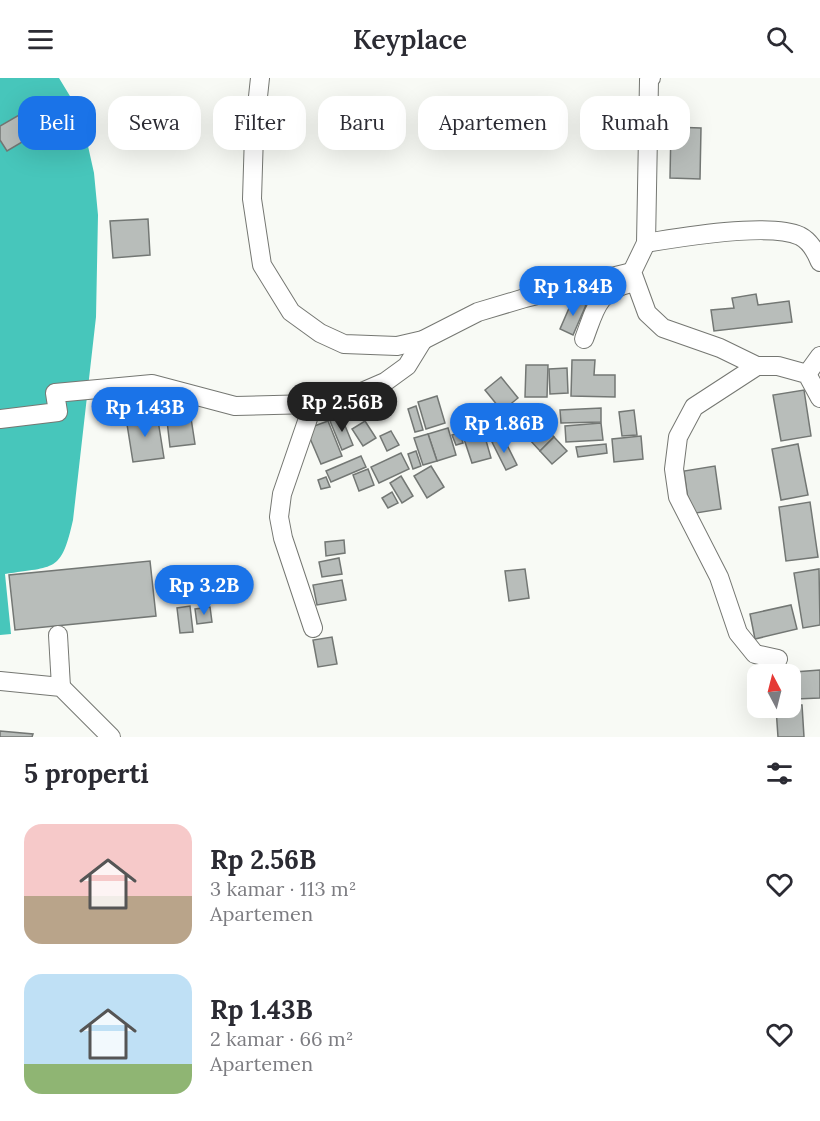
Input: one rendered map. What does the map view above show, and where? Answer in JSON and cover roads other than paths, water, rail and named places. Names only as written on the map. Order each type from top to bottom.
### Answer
[{"type":"lane","points":[[260,78],[252,199],[262,265],[291,312],[320,333],[344,344],[397,346],[423,340],[478,312],[525,298],[634,277]]},
{"type":"lane","points":[[649,79],[646,141],[646,243],[634,277],[647,313],[663,328],[720,348],[757,366],[778,366],[807,374],[820,398]]},
{"type":"lane","points":[[646,243],[697,235],[766,230],[787,232],[803,237],[816,252],[820,262]]},
{"type":"lane","points":[[584,339],[598,301],[634,277]]},
{"type":"lane","points":[[0,419],[58,412],[55,393],[152,384],[235,406],[313,404],[355,395],[385,382],[407,366],[423,340]]},
{"type":"lane","points":[[807,374],[820,356]]},
{"type":"lane","points":[[757,366],[694,407],[678,437],[674,469],[678,497],[719,577],[738,633],[755,654],[778,659]]},
{"type":"lane","points":[[313,404],[282,494],[279,517],[283,538],[313,627]]},
{"type":"lane","points":[[58,635],[61,687]]},
{"type":"lane","points":[[0,681],[61,687],[111,737]]},
{"type":"water","points":[[0,78],[59,78],[70,96],[18,96],[18,150],[89,150],[94,173],[98,215],[96,317],[73,520],[69,537],[64,550],[53,564],[35,570],[5,574],[11,634],[0,635]]}]
